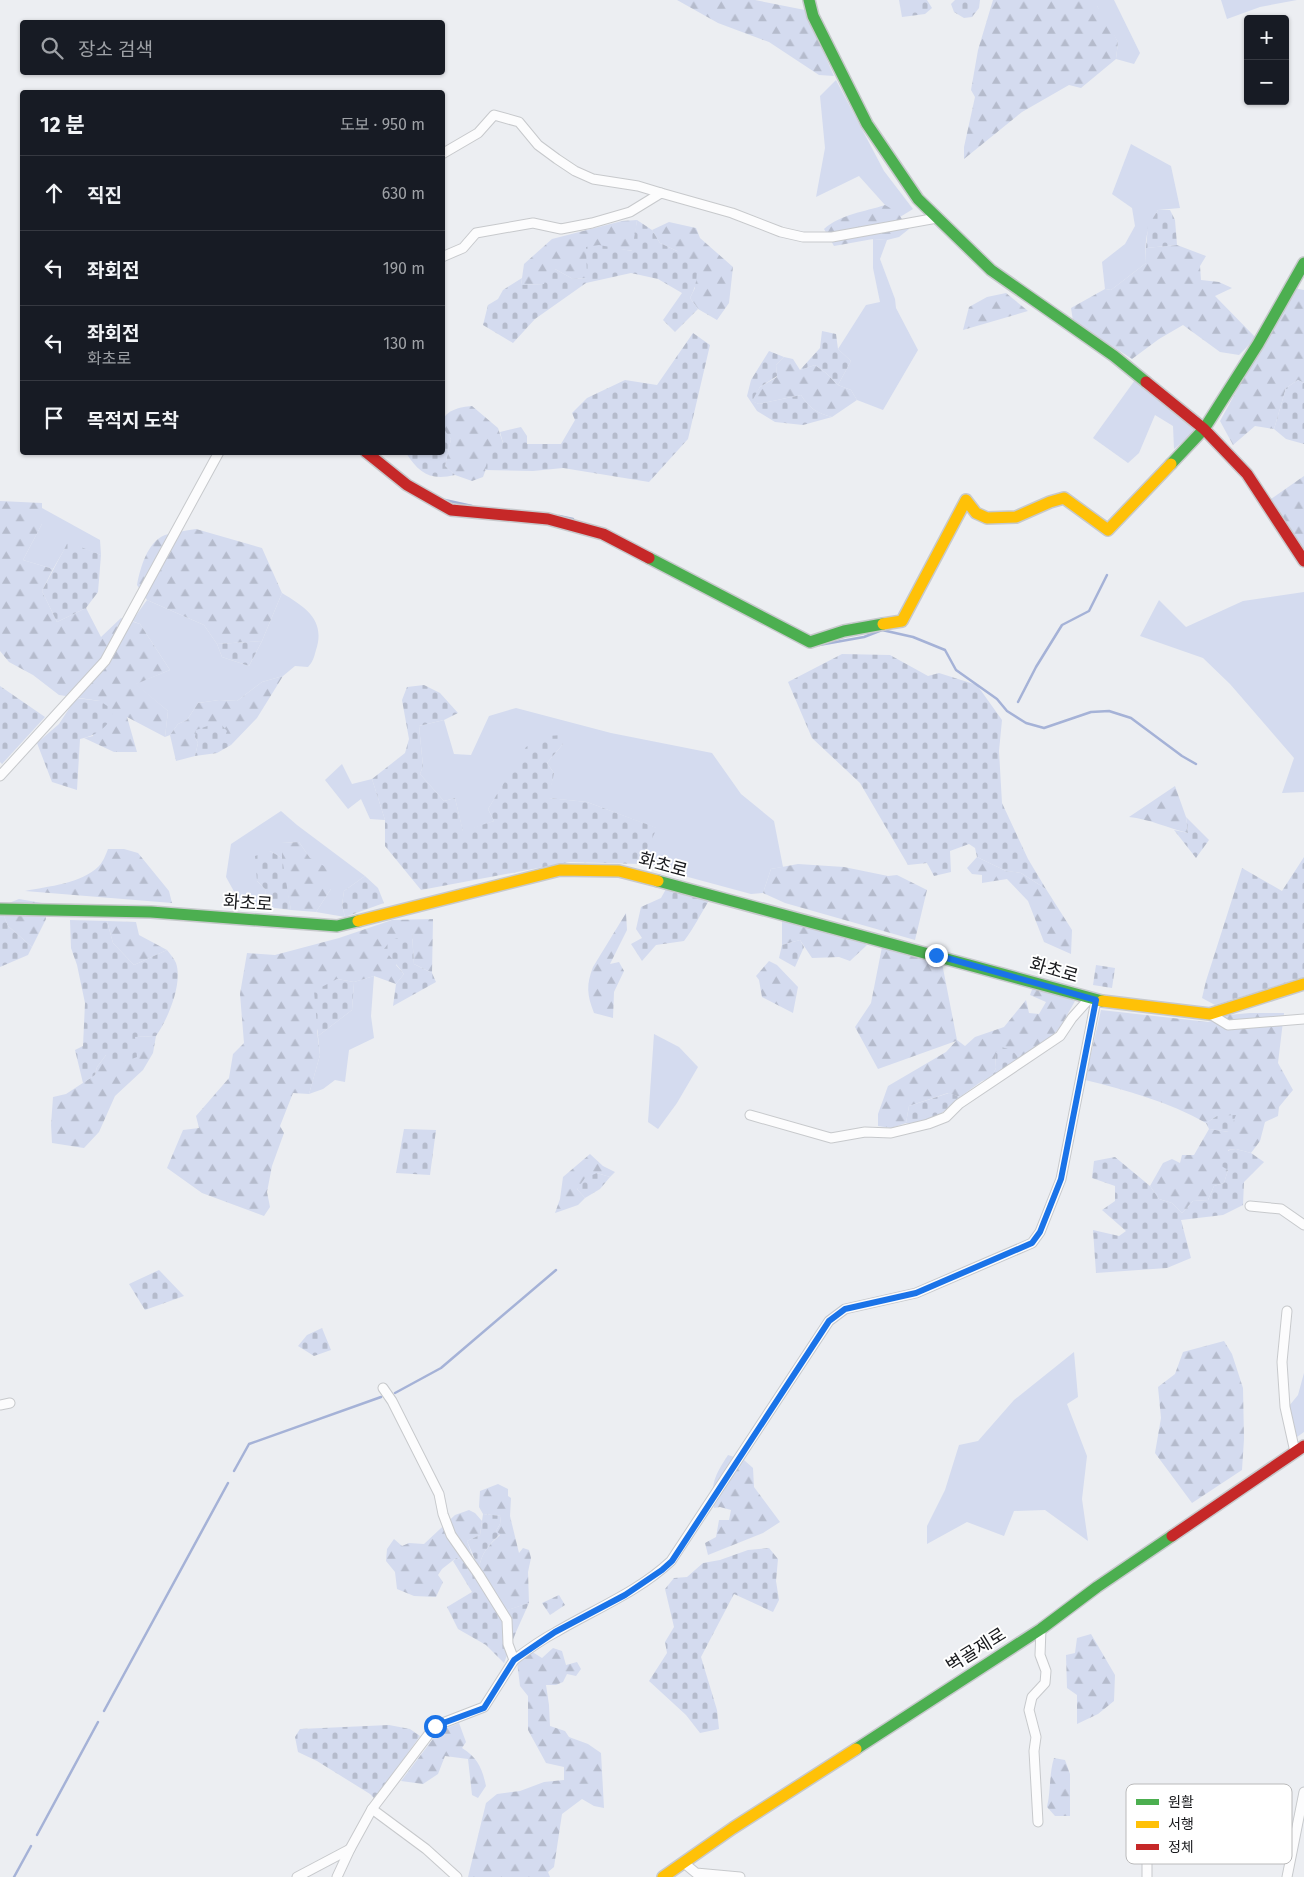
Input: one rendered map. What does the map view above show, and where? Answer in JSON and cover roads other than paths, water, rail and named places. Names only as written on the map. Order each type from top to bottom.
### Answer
[{"type":"street","points":[[809,0],[813,16],[867,124],[918,199],[991,270],[1114,356],[1204,429],[1248,474],[1304,561]]},
{"type":"street","points":[[445,152],[478,133],[494,115],[519,122],[538,144],[556,159],[575,171],[593,179],[638,186],[732,213],[781,232],[803,237],[832,237],[937,218]]},
{"type":"street","points":[[445,256],[463,248],[476,233],[533,223],[561,229],[592,223],[630,212],[662,193]]},
{"type":"street","points":[[370,455],[406,485],[451,510],[548,519],[603,534],[810,642],[824,635],[865,626],[902,621],[966,500],[976,513],[987,518],[1016,518],[1050,502],[1064,498],[1108,530],[1204,429],[1258,344],[1304,263]]},
{"type":"street","points":[[0,776],[105,661],[216,455]]},
{"type":"street","name":"화초로","points":[[0,909],[151,912],[337,926],[560,870],[619,871],[936,955],[1093,999],[1210,1014],[1304,984]]},
{"type":"street","points":[[750,1115],[831,1138],[865,1132],[891,1133],[928,1124],[946,1116],[959,1104],[1060,1036],[1072,1018],[1093,999]]},
{"type":"street","points":[[337,1877],[372,1809],[435,1726],[484,1708],[514,1660],[555,1632],[625,1595],[672,1561],[829,1321],[845,1309],[916,1293],[1032,1243],[1040,1232],[1061,1179],[1093,999]]},
{"type":"street","points":[[1210,1014],[1228,1026],[1304,1019]]},
{"type":"street","points":[[1250,1206],[1282,1209],[1304,1225]]},
{"type":"street","points":[[1287,1310],[1282,1362],[1286,1407],[1299,1449]]},
{"type":"street","points":[[383,1388],[392,1401],[439,1494],[443,1514],[451,1535],[507,1620],[508,1644],[514,1660]]},
{"type":"street","points":[[0,1405],[10,1403]]},
{"type":"street","name":"벽골제로","points":[[663,1877],[758,1811],[1041,1630],[1097,1587],[1299,1449]]},
{"type":"street","points":[[1038,1822],[1034,1751],[1036,1737],[1030,1710],[1032,1697],[1045,1683],[1046,1671],[1040,1655],[1041,1630]]},
{"type":"street","points":[[1292,1852],[1304,1792]]},
{"type":"street","points":[[372,1809],[426,1849],[456,1877]]},
{"type":"street","points":[[297,1877],[350,1849]]},
{"type":"street","points":[[684,1862],[696,1873],[740,1877]]},
{"type":"street","points":[[1147,1864],[1147,1877]]},
{"type":"street","points":[[1287,1877],[1290,1864]]},
{"type":"waterway","points":[[445,500],[472,506]]},
{"type":"waterway","points":[[559,516],[573,519]]},
{"type":"waterway","points":[[1018,702],[1036,667],[1062,625],[1089,611],[1107,575]]},
{"type":"waterway","points":[[819,645],[864,637],[882,630],[913,637],[945,650],[956,670],[997,699],[1007,711],[1026,723],[1044,728],[1091,712],[1109,711],[1131,718],[1182,756],[1196,764]]},
{"type":"waterway","points":[[395,1393],[441,1368],[556,1270]]},
{"type":"waterway","points":[[234,1471],[249,1444],[381,1397]]},
{"type":"waterway","points":[[104,1711],[228,1483]]},
{"type":"waterway","points":[[37,1835],[98,1722]]},
{"type":"waterway","points":[[14,1877],[31,1846]]}]
